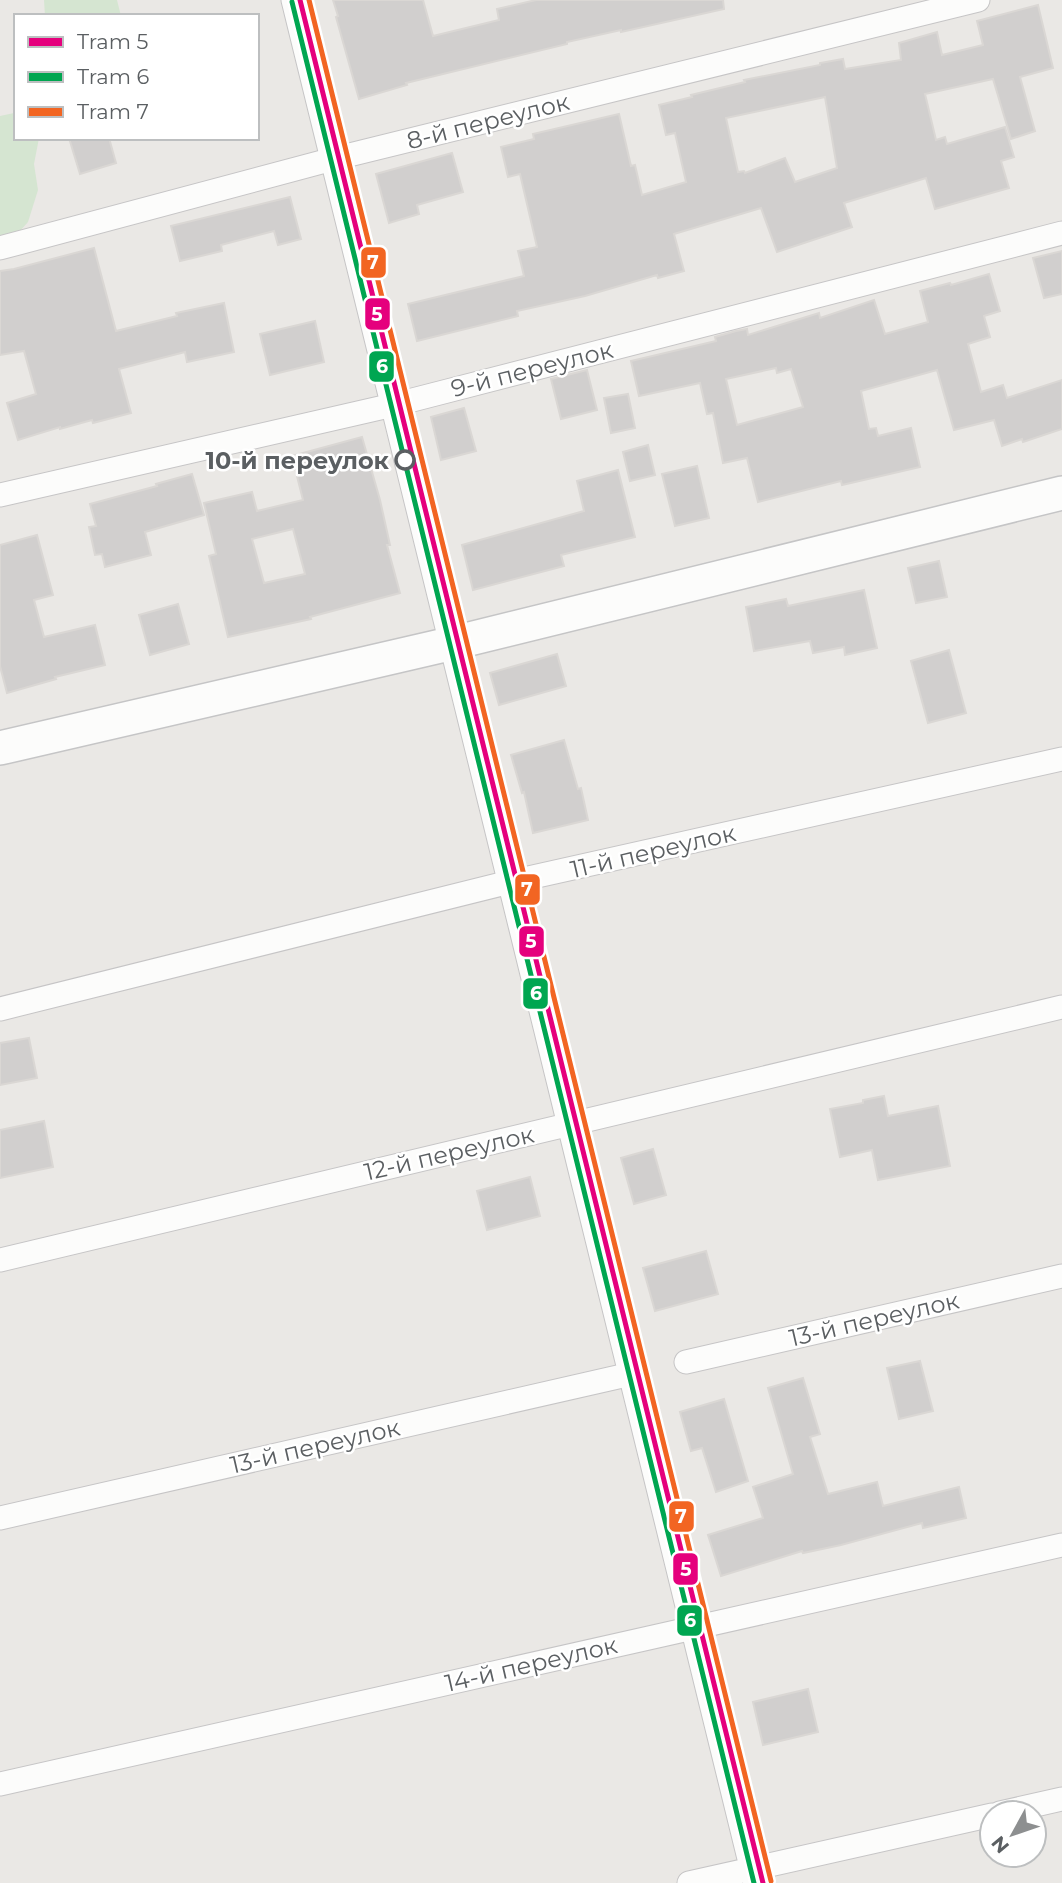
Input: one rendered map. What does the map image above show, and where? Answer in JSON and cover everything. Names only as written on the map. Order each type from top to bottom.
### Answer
[{"type":"street","points":[[293,0],[754,1876]]},
{"type":"street","name":"8-й переулок","points":[[0,248],[333,159],[978,0]]},
{"type":"street","name":"9-й переулок","points":[[0,495],[393,405],[1062,233]]},
{"type":"street","points":[[0,748],[451,643],[1062,494]]},
{"type":"street","name":"11-й переулок","points":[[0,1009],[510,882],[1062,759]]},
{"type":"street","name":"12-й переулок","points":[[0,1260],[1062,1007]]},
{"type":"street","name":"13-й переулок","points":[[686,1362],[1062,1276]]},
{"type":"street","name":"13-й переулок","points":[[0,1518],[631,1374]]},
{"type":"street","name":"14-й переулок","points":[[0,1784],[1062,1545]]},
{"type":"street","points":[[690,1883],[754,1876],[978,1819]]},
{"type":"green space","points":[[44,0],[117,0],[120,14],[45,14]]},
{"type":"green space","points":[[14,113],[14,140],[39,140],[34,164],[38,190],[28,222],[0,253],[0,116]]},
{"type":"building","points":[[333,0],[423,0],[433,36],[499,20],[497,9],[536,0],[723,0],[724,9],[567,42],[406,83],[407,85],[359,99]]},
{"type":"building","points":[[1038,5],[1053,68],[1020,77],[1035,131],[1011,139],[993,79],[925,94],[936,140],[945,137],[947,144],[1005,127],[1014,157],[1001,161],[1009,188],[935,209],[926,178],[844,203],[852,227],[777,252],[761,208],[674,234],[684,271],[658,278],[657,275],[585,296],[517,311],[518,316],[417,341],[408,304],[524,276],[518,251],[537,247],[520,174],[508,177],[501,147],[534,139],[533,134],[619,114],[631,166],[635,165],[642,195],[686,182],[675,133],[666,135],[659,105],[745,82],[744,80],[820,63],[843,59],[845,69],[901,60],[899,43],[937,32],[942,55],[983,45],[977,21]],"holes":[[[825,97],[837,168],[795,182],[785,158],[745,173],[738,172],[726,118]]]},
{"type":"building","points":[[70,140],[110,140],[116,163],[80,174]]},
{"type":"building","points":[[452,153],[463,192],[417,205],[419,214],[389,223],[376,174]]},
{"type":"building","points":[[290,197],[301,239],[278,245],[274,231],[221,245],[222,251],[180,261],[171,226]]},
{"type":"building","points":[[94,248],[116,331],[177,316],[176,313],[224,303],[234,352],[187,362],[185,352],[119,369],[131,413],[93,423],[92,420],[60,427],[18,440],[7,403],[36,394],[24,351],[0,355],[0,271]]},
{"type":"building","points":[[1062,251],[1062,294],[1044,298],[1033,258]]},
{"type":"building","points":[[989,274],[1000,311],[984,316],[990,337],[968,344],[981,392],[1003,385],[1007,398],[1062,380],[1062,429],[1002,446],[994,420],[954,430],[937,370],[861,391],[869,429],[876,428],[878,436],[911,428],[920,467],[842,485],[841,481],[758,502],[747,458],[723,463],[713,413],[707,414],[700,383],[639,396],[631,361],[716,341],[715,337],[736,331],[747,329],[748,335],[819,313],[820,318],[874,300],[885,334],[928,322],[920,291],[950,283],[951,285]],"holes":[[[776,368],[777,373],[791,369],[803,407],[737,425],[726,379]]]},
{"type":"building","points":[[315,321],[324,362],[270,375],[260,334]]},
{"type":"building","points":[[587,370],[597,410],[561,419],[551,379]]},
{"type":"building","points":[[628,394],[635,428],[611,433],[604,398]]},
{"type":"building","points":[[464,408],[476,451],[441,460],[431,417]]},
{"type":"building","points":[[362,437],[380,500],[390,545],[387,545],[400,593],[310,617],[311,619],[228,637],[209,556],[216,554],[204,503],[252,492],[257,511],[303,500],[292,456]],"holes":[[[293,529],[305,574],[264,583],[252,539]]]},
{"type":"building","points":[[648,445],[655,475],[630,481],[623,452]]},
{"type":"building","points":[[697,466],[709,518],[675,526],[662,474]]},
{"type":"building","points":[[618,470],[635,537],[561,555],[564,566],[473,590],[462,545],[584,511],[577,481]]},
{"type":"building","points":[[192,474],[204,515],[145,532],[151,555],[105,567],[102,554],[95,555],[89,527],[96,526],[90,504]]},
{"type":"building","points":[[37,535],[53,595],[34,600],[44,637],[95,625],[105,665],[55,677],[56,679],[7,693],[0,666],[0,545]]},
{"type":"building","points":[[939,561],[947,597],[916,603],[908,568]]},
{"type":"building","points":[[864,590],[877,648],[845,655],[844,647],[813,653],[810,641],[754,651],[746,607],[786,599],[788,606]]},
{"type":"building","points":[[178,604],[189,644],[150,655],[139,615]]},
{"type":"building","points":[[949,650],[966,713],[928,723],[911,661]]},
{"type":"building","points":[[557,654],[566,686],[499,705],[490,673]]},
{"type":"building","points":[[564,740],[578,789],[581,788],[588,820],[533,833],[524,792],[522,793],[511,755]]},
{"type":"building","points":[[29,1038],[37,1078],[0,1085],[0,1043]]},
{"type":"building","points":[[884,1096],[888,1116],[938,1106],[950,1166],[878,1180],[872,1150],[840,1157],[830,1109]]},
{"type":"building","points":[[44,1121],[53,1167],[0,1178],[0,1130]]},
{"type":"building","points":[[653,1149],[666,1195],[634,1204],[621,1158]]},
{"type":"building","points":[[530,1177],[540,1216],[487,1230],[477,1191]]},
{"type":"building","points":[[706,1251],[718,1294],[655,1311],[643,1268]]},
{"type":"building","points":[[920,1361],[933,1411],[899,1419],[887,1368]]},
{"type":"building","points":[[803,1378],[820,1434],[810,1437],[828,1494],[877,1482],[883,1506],[959,1487],[966,1518],[923,1528],[922,1523],[841,1545],[803,1553],[802,1551],[721,1576],[708,1535],[763,1518],[753,1487],[793,1474],[768,1388]]},
{"type":"building","points":[[724,1399],[748,1481],[716,1492],[702,1448],[691,1451],[680,1412]]},
{"type":"building","points":[[808,1689],[818,1732],[763,1745],[753,1702]]},
{"type":"tram line","name":"5","points":[[300,0],[763,1883]]},
{"type":"tram line","name":"7","points":[[309,0],[771,1881]]},
{"type":"tram line","name":"6","points":[[292,2],[754,1883]]},
{"type":"place","name":"10-й переулок","points":[[405,460]]}]
